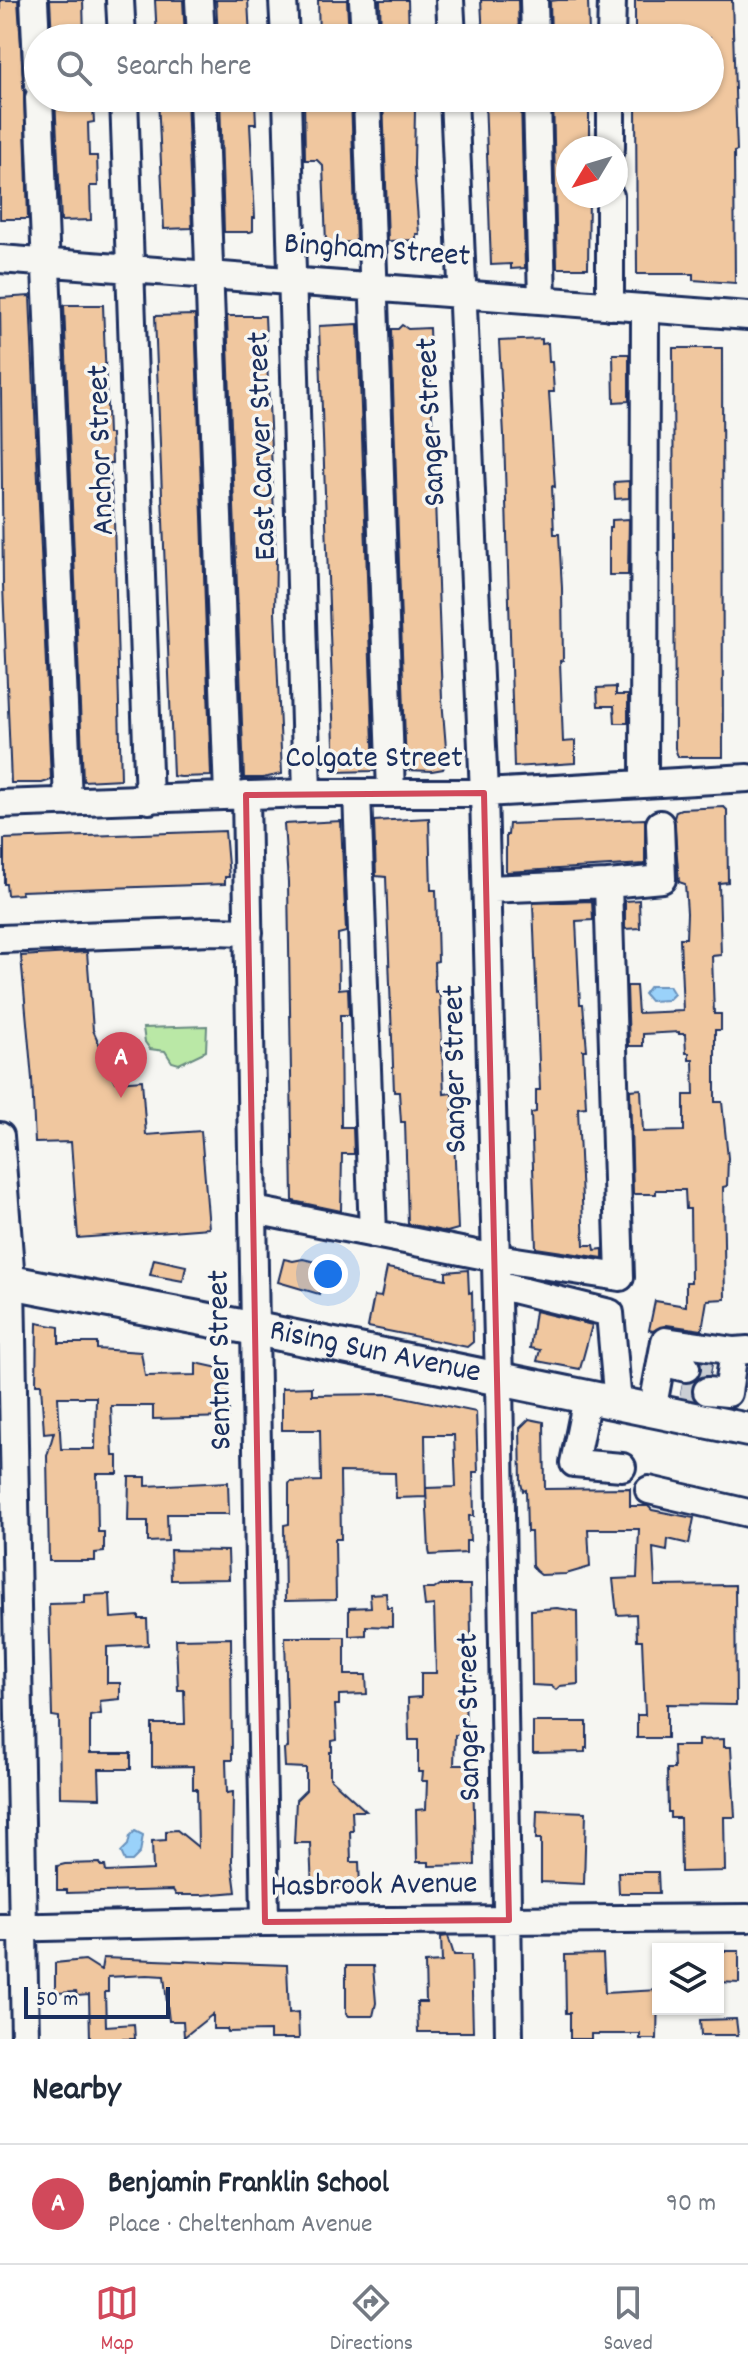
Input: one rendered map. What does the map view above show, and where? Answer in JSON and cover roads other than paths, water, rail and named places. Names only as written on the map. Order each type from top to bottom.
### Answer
[{"type":"main road","name":"Rising Sun Avenue","points":[[6,1281],[602,1401],[704,1384]]},
{"type":"street","points":[[34,0],[35,24]]},
{"type":"street","points":[[120,0],[121,24]]},
{"type":"street","points":[[199,0],[200,24]]},
{"type":"street","points":[[283,0],[284,24]]},
{"type":"street","points":[[363,0],[364,24]]},
{"type":"street","points":[[450,0],[451,24]]},
{"type":"street","points":[[534,0],[535,24]]},
{"type":"street","points":[[611,24],[612,0]]},
{"type":"street","points":[[40,112],[68,802]]},
{"type":"street","name":"Anchor Street","points":[[125,112],[149,800]]},
{"type":"street","name":"Sentner Street","points":[[204,112],[237,796],[249,932],[265,1922]]},
{"type":"street","name":"East Carver Street","points":[[287,112],[307,793]]},
{"type":"street","points":[[368,112],[391,793]]},
{"type":"street","name":"Sanger Street","points":[[455,112],[487,889],[499,1380],[509,2039]]},
{"type":"street","points":[[537,112],[542,300]]},
{"type":"street","points":[[611,112],[611,136]]},
{"type":"street","points":[[610,208],[610,306]]},
{"type":"street","name":"Bingham Street","points":[[0,259],[748,316]]},
{"type":"street","points":[[644,784],[645,308]]},
{"type":"street","name":"Colgate Street","points":[[0,804],[307,793],[484,793],[748,778]]},
{"type":"street","points":[[357,793],[373,1234]]},
{"type":"street","points":[[487,889],[662,879],[660,824]]},
{"type":"street","points":[[254,1210],[496,1258],[620,1277],[608,884]]},
{"type":"street","points":[[0,939],[249,932]]},
{"type":"street","points":[[0,1136],[6,1281],[12,1928],[25,2039]]},
{"type":"street","points":[[497,1285],[610,1313],[602,1401],[574,1463],[622,1467]]},
{"type":"street","points":[[649,1490],[748,1513]]},
{"type":"street","name":"Hasbrook Avenue","points":[[12,1928],[265,1922],[748,1918]]},
{"type":"water","points":[[650,986],[669,986],[674,994],[668,1000],[650,1001],[644,994]]},
{"type":"water","points":[[135,1831],[143,1835],[140,1853],[132,1861],[125,1861],[121,1852]]},
{"type":"tunnel","points":[[686,1368],[710,1373]]},
{"type":"tunnel","points":[[682,1386],[707,1391]]},
{"type":"place","name":"Benjamin Franklin School","points":[[121,1098]]}]
